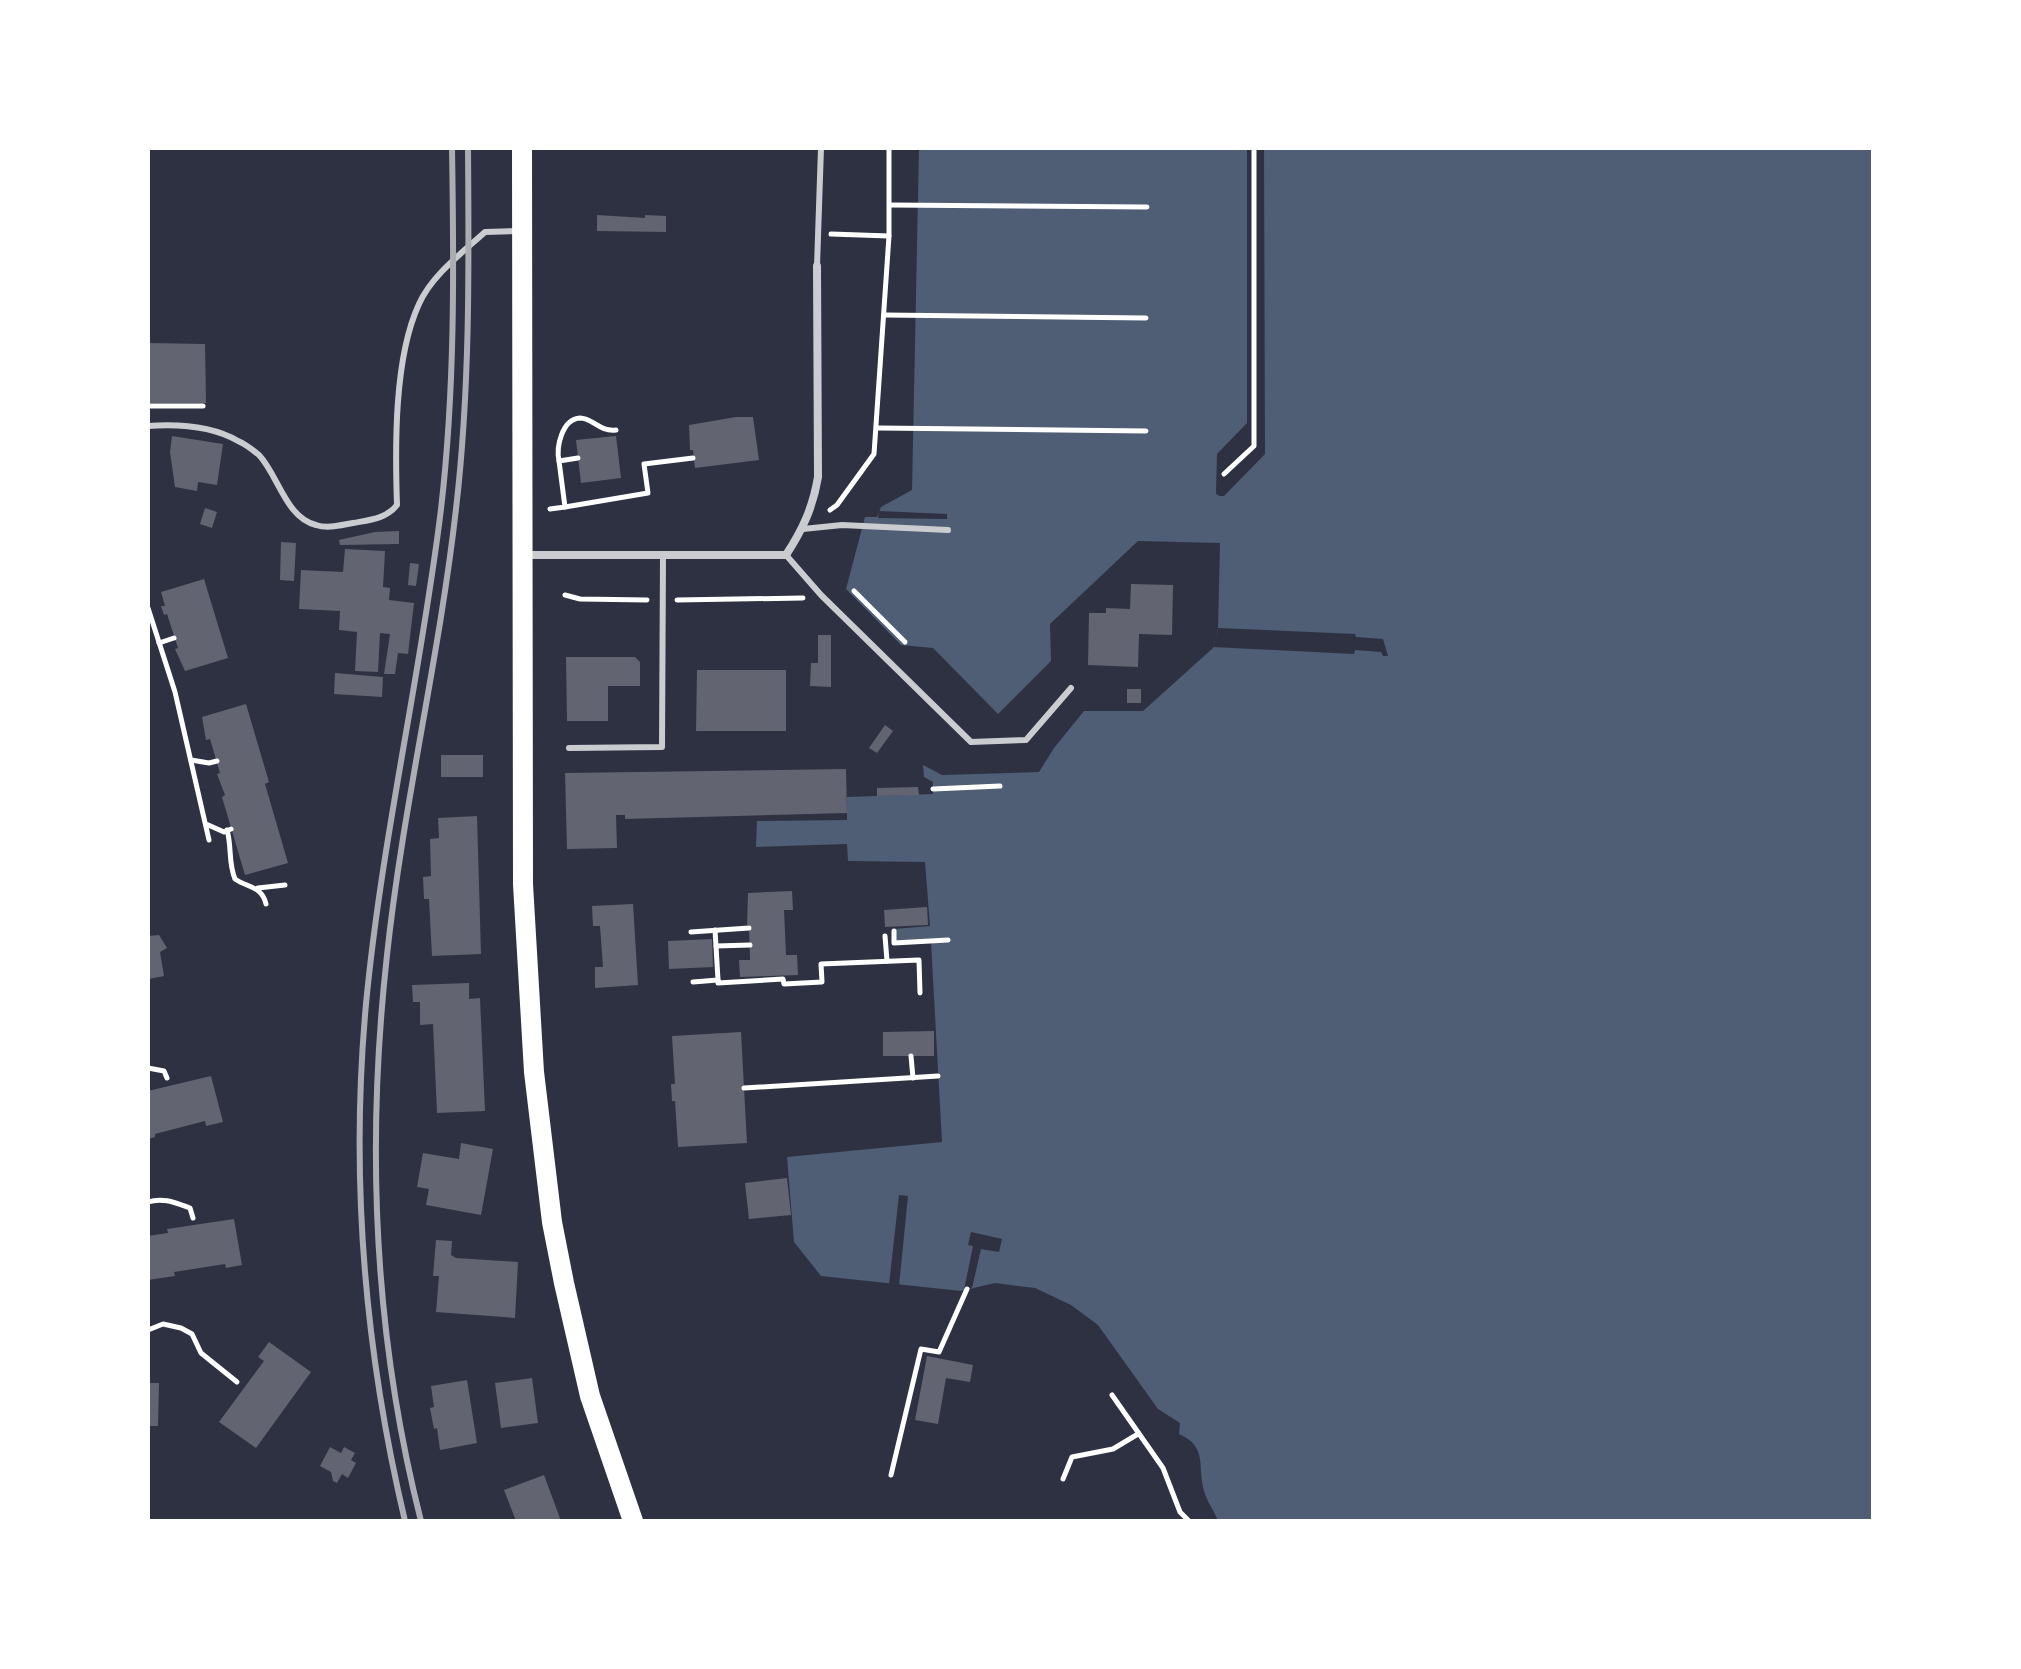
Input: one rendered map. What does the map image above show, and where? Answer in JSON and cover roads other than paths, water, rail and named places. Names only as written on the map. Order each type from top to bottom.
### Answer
[{"type":"main road","points":[[522,148],[523,884],[536,1101],[552,1222],[590,1396],[633,1521]]},
{"type":"street","points":[[521,555],[786,555],[803,529],[813,503],[818,477],[817,266]]},
{"type":"lane","points":[[817,266],[821,148]]},
{"type":"lane","points":[[148,426],[199,428],[240,441],[258,455],[289,504],[307,522],[333,526],[384,516],[397,505],[396,462],[403,353],[419,303],[438,275],[485,232],[522,231]]},
{"type":"lane","points":[[803,529],[842,525],[948,530]]},
{"type":"lane","points":[[569,748],[662,747],[663,555]]},
{"type":"lane","points":[[786,555],[821,595],[971,742],[1026,740],[1071,688]]},
{"type":"water","points":[[919,148],[1873,148],[1873,1521],[1218,1521],[1204,1491],[1198,1451],[1179,1434],[1180,1423],[1158,1409],[1098,1325],[1071,1305],[1035,1288],[995,1283],[961,1291],[821,1276],[794,1242],[787,1157],[942,1142],[931,942],[894,944],[894,929],[930,926],[925,862],[848,861],[847,844],[756,847],[757,821],[847,820],[847,797],[933,794],[933,782],[924,777],[923,765],[942,775],[1039,772],[1084,711],[1143,711],[1213,648],[1218,628],[1220,543],[1138,541],[1050,624],[1051,661],[998,714],[933,648],[901,645],[846,589],[865,517],[877,517],[881,507],[912,490]]},
{"type":"railway","points":[[405,1521],[380,1393],[364,1264],[361,1069],[373,942],[433,571],[446,464],[452,329],[452,148]]},
{"type":"railway","points":[[421,1521],[405,1452],[384,1311],[378,1240],[377,1097],[394,899],[449,565],[461,464],[468,329],[468,148]]}]
